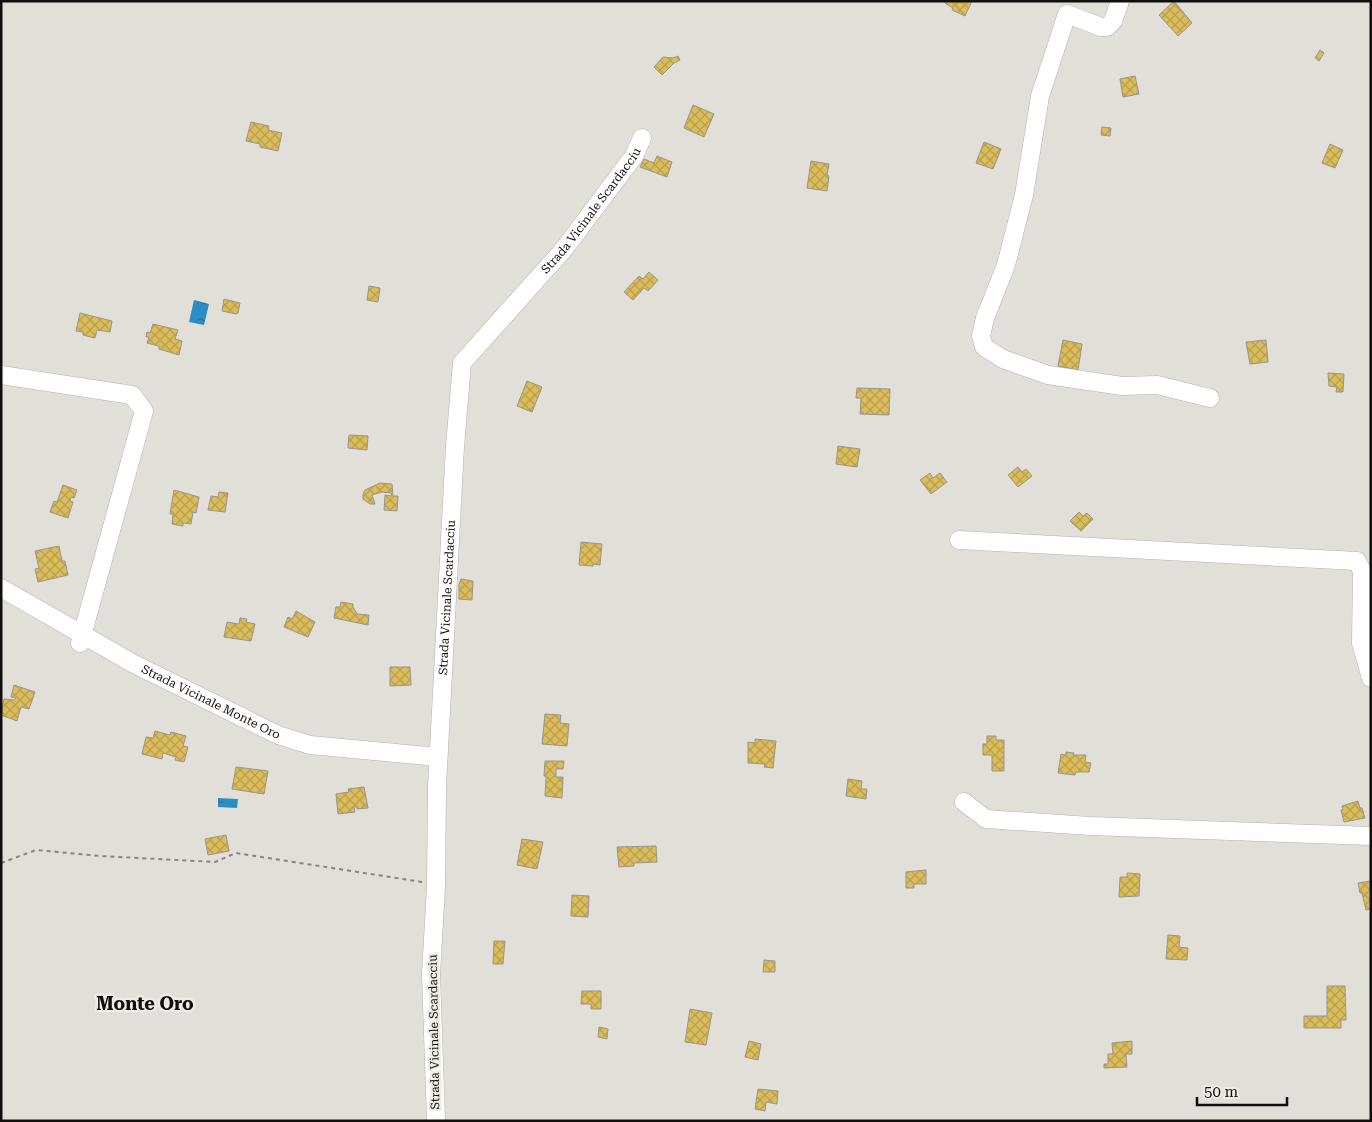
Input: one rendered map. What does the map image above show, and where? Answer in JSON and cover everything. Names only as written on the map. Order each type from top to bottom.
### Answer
[{"type":"street","points":[[1120,1],[1113,21],[1107,27],[1101,27],[1067,14],[1040,96],[1024,195],[1008,256],[985,318],[981,336],[984,347],[1003,359],[1048,375],[1122,386],[1157,385],[1210,398]]},
{"type":"street","name":"Strada Vicinale Scardacciu","points":[[436,1121],[430,974],[436,886],[438,763],[454,446],[462,363],[564,249],[634,156],[642,138]]},
{"type":"street","points":[[1,375],[132,395],[144,410],[81,639]]},
{"type":"street","points":[[959,540],[1357,561],[1362,571],[1361,643],[1371,678]]},
{"type":"street","name":"Strada Vicinale Monte Oro","points":[[1,588],[81,639]]},
{"type":"street","name":"Strada Vicinale Monte Oro","points":[[1,598],[11,601],[293,750],[438,763]]},
{"type":"street","points":[[964,802],[986,819],[1090,826],[1371,836]]},
{"type":"path","points":[[1,863],[36,850],[100,856],[215,862],[236,853],[418,881],[436,886]]},
{"type":"water","points":[[194,300],[209,304],[204,325],[189,322]]},
{"type":"water","points":[[218,798],[238,799],[237,808],[218,807]]},
{"type":"building","points":[[946,1],[972,1],[965,16],[952,10],[953,8],[945,3]]},
{"type":"building","points":[[1174,1],[1192,23],[1178,36],[1159,15]]},
{"type":"building","points":[[1320,50],[1324,53],[1319,61],[1315,58]]},
{"type":"building","points":[[678,56],[680,60],[674,63],[662,75],[654,67],[663,57],[673,58]]},
{"type":"building","points":[[1135,76],[1139,94],[1123,97],[1120,79]]},
{"type":"building","points":[[693,105],[714,114],[704,137],[684,128]]},
{"type":"building","points":[[251,122],[269,126],[268,130],[282,133],[278,151],[260,147],[260,144],[246,141]]},
{"type":"building","points":[[1102,127],[1111,128],[1110,136],[1101,135]]},
{"type":"building","points":[[984,142],[1001,149],[993,169],[976,163]]},
{"type":"building","points":[[1330,144],[1343,150],[1335,168],[1322,163]]},
{"type":"building","points":[[657,156],[672,162],[667,177],[640,167],[644,159],[654,163]]},
{"type":"building","points":[[811,161],[829,164],[827,191],[807,188]]},
{"type":"building","points":[[649,272],[658,280],[648,291],[644,288],[633,300],[624,292],[639,276],[643,279]]},
{"type":"building","points":[[369,286],[380,288],[378,302],[367,300]]},
{"type":"building","points":[[224,299],[240,303],[238,313],[222,311]]},
{"type":"building","points":[[80,313],[112,321],[110,332],[97,330],[95,338],[76,331]]},
{"type":"building","points":[[153,324],[178,330],[175,339],[182,341],[179,355],[147,343],[149,337],[146,337],[147,332],[150,333]]},
{"type":"building","points":[[1063,340],[1082,344],[1078,370],[1058,366]]},
{"type":"building","points":[[1266,340],[1268,362],[1250,364],[1246,342]]},
{"type":"building","points":[[1328,373],[1344,374],[1343,392],[1336,392],[1337,387],[1329,386]]},
{"type":"building","points":[[527,381],[542,387],[532,412],[517,406]]},
{"type":"building","points":[[857,388],[890,389],[889,415],[860,414],[861,398],[856,398]]},
{"type":"building","points":[[349,435],[368,436],[367,450],[348,448]]},
{"type":"building","points":[[838,446],[860,449],[857,467],[836,464]]},
{"type":"building","points":[[1018,467],[1022,472],[1026,469],[1032,476],[1018,487],[1008,475]]},
{"type":"building","points":[[930,473],[933,478],[940,473],[947,482],[931,494],[920,480]]},
{"type":"building","points":[[380,483],[392,484],[393,496],[398,496],[397,511],[384,510],[385,495],[392,496],[391,493],[382,492],[372,495],[375,504],[370,504],[363,499],[365,490]]},
{"type":"building","points":[[63,485],[77,490],[74,498],[71,497],[70,501],[73,502],[68,518],[50,512],[54,501],[57,502]]},
{"type":"building","points":[[174,490],[199,497],[196,513],[193,512],[191,524],[183,523],[183,526],[172,524],[173,514],[170,514]]},
{"type":"building","points":[[219,492],[228,493],[225,512],[208,510],[211,496],[218,497]]},
{"type":"building","points":[[1079,512],[1083,516],[1087,513],[1093,519],[1081,531],[1070,521]]},
{"type":"building","points":[[581,542],[602,544],[600,565],[579,565]]},
{"type":"building","points":[[59,546],[62,561],[65,561],[68,575],[38,582],[35,569],[39,568],[35,551]]},
{"type":"building","points":[[461,579],[473,581],[472,600],[459,599]]},
{"type":"building","points":[[341,602],[353,604],[357,614],[369,615],[368,625],[334,618],[336,607],[340,607]]},
{"type":"building","points":[[296,611],[315,622],[308,637],[284,627],[288,617],[292,619]]},
{"type":"building","points":[[240,618],[247,619],[246,622],[255,624],[251,641],[224,637],[227,622],[239,624]]},
{"type":"building","points":[[390,667],[410,667],[411,685],[390,686]]},
{"type":"building","points":[[14,685],[35,692],[29,709],[21,707],[17,721],[1,715],[4,699],[15,700],[16,698],[11,697]]},
{"type":"building","points":[[545,714],[561,715],[560,723],[569,724],[567,746],[542,744]]},
{"type":"building","points":[[155,731],[170,735],[171,732],[186,736],[183,746],[188,747],[184,762],[175,760],[176,757],[163,753],[162,759],[142,754],[146,737],[153,738]]},
{"type":"building","points":[[987,736],[996,736],[996,740],[1004,740],[1004,771],[992,771],[992,755],[983,755],[983,744],[987,744]]},
{"type":"building","points":[[755,739],[776,741],[773,768],[764,767],[765,764],[748,763],[748,742],[755,743]]},
{"type":"building","points":[[1066,752],[1074,753],[1073,755],[1086,755],[1085,762],[1091,763],[1089,772],[1076,772],[1075,775],[1058,773],[1061,754],[1066,755]]},
{"type":"building","points":[[545,761],[564,761],[563,769],[556,769],[556,777],[563,777],[562,798],[545,796]]},
{"type":"building","points":[[236,767],[268,771],[264,794],[232,789]]},
{"type":"building","points":[[848,779],[862,781],[861,789],[867,789],[866,799],[846,796]]},
{"type":"building","points":[[364,787],[368,808],[357,809],[357,807],[354,807],[355,812],[338,814],[336,794],[349,792],[348,789]]},
{"type":"building","points":[[1358,801],[1365,818],[1344,822],[1342,806]]},
{"type":"building","points":[[226,835],[229,851],[208,855],[205,839]]},
{"type":"building","points":[[522,839],[543,842],[537,869],[517,865]]},
{"type":"building","points":[[656,846],[657,862],[634,863],[634,866],[619,867],[617,847]]},
{"type":"building","points":[[926,870],[926,884],[914,884],[914,888],[906,888],[906,872]]},
{"type":"building","points":[[1127,873],[1140,874],[1139,896],[1119,897],[1120,877],[1127,877]]},
{"type":"building","points":[[1371,881],[1371,909],[1366,910],[1358,883]]},
{"type":"building","points":[[572,895],[589,896],[588,917],[571,916]]},
{"type":"building","points":[[1168,935],[1180,936],[1179,947],[1188,948],[1187,960],[1166,959]]},
{"type":"building","points":[[494,941],[505,941],[503,964],[493,964]]},
{"type":"building","points":[[764,960],[775,961],[775,972],[763,972]]},
{"type":"building","points":[[1327,986],[1345,986],[1346,1020],[1341,1020],[1341,1028],[1304,1028],[1304,1016],[1327,1016]]},
{"type":"building","points":[[582,991],[601,991],[601,1009],[591,1009],[591,1004],[581,1004]]},
{"type":"building","points":[[690,1009],[712,1013],[706,1045],[685,1042]]},
{"type":"building","points":[[599,1027],[608,1029],[607,1039],[598,1037]]},
{"type":"building","points":[[749,1041],[761,1044],[758,1060],[745,1057]]},
{"type":"building","points":[[1132,1041],[1132,1054],[1126,1054],[1127,1067],[1104,1068],[1104,1064],[1108,1064],[1108,1054],[1113,1054],[1112,1043]]},
{"type":"building","points":[[758,1089],[778,1091],[777,1104],[766,1102],[765,1111],[755,1109]]},
{"type":"district","name":"Monte Oro","points":[[145,1003]]}]
